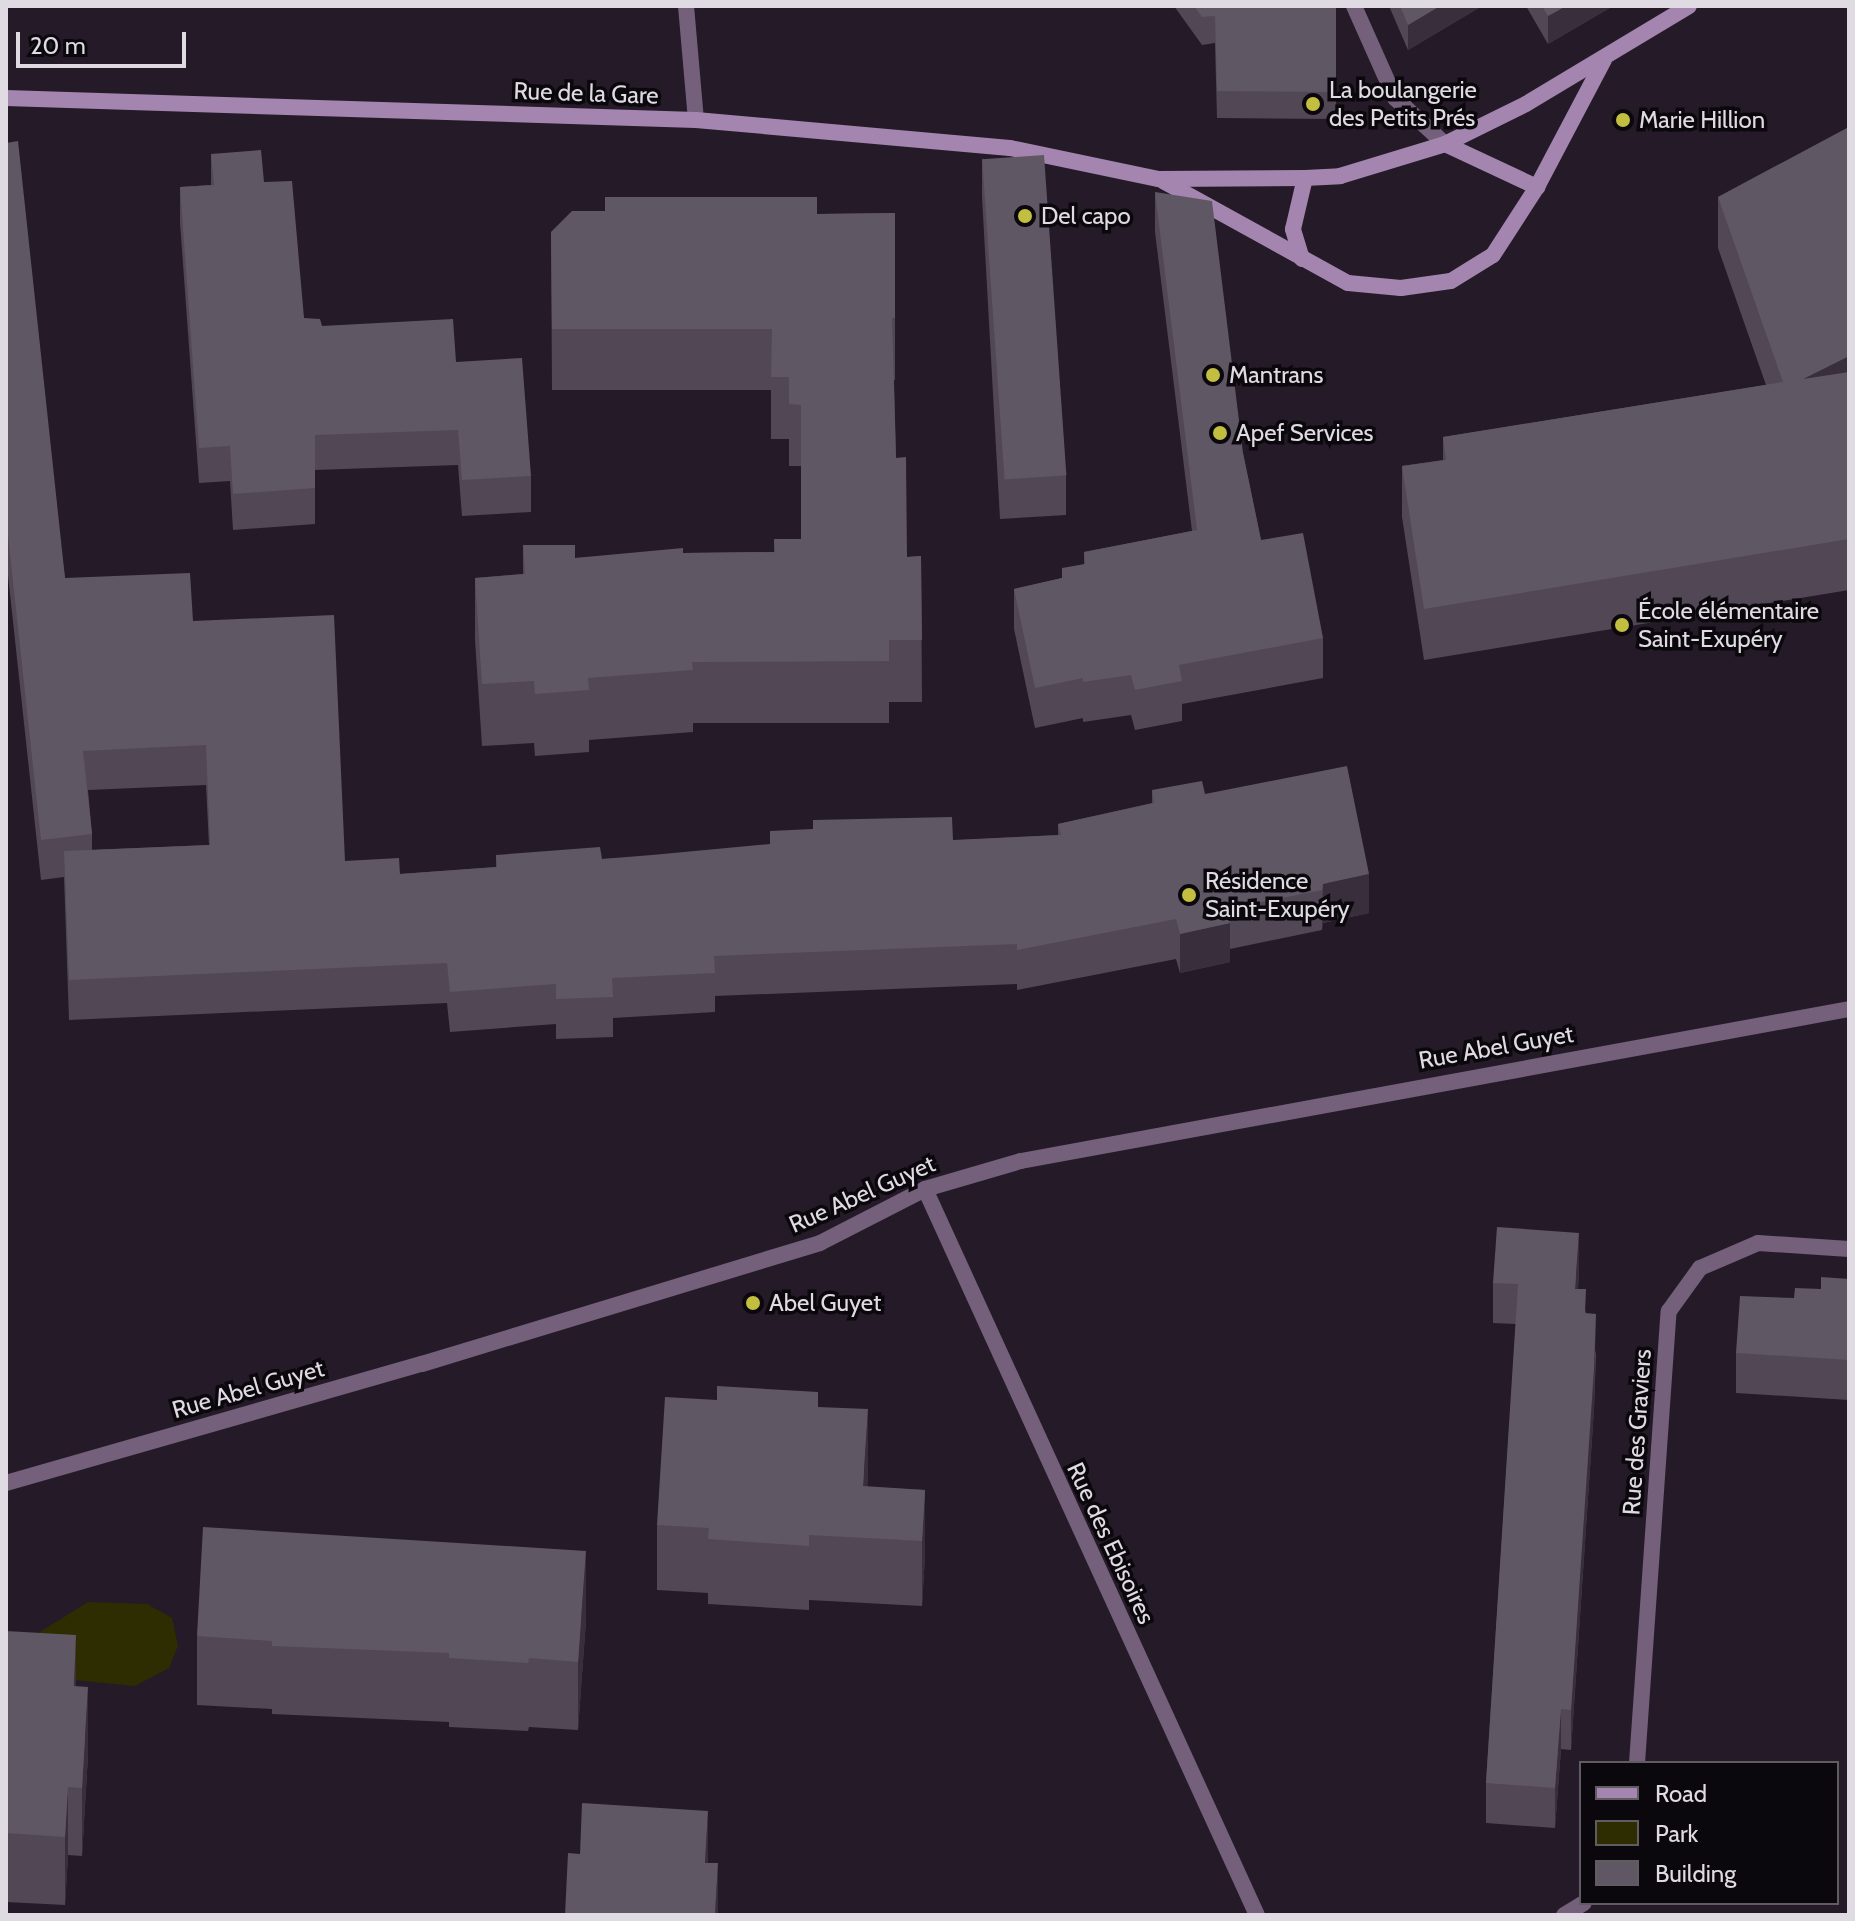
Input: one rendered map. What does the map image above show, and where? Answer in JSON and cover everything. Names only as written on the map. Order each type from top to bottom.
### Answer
[{"type":"street","points":[[686,6],[696,120]]},
{"type":"street","points":[[1354,6],[1395,98],[1445,144],[1537,187]]},
{"type":"street","name":"Rue de la Gare","points":[[6,98],[696,120],[998,147],[1159,179],[1305,178],[1340,176],[1445,144],[1605,58],[1689,6]]},
{"type":"street","name":"Rue de la Gare","points":[[1159,179],[1348,283],[1401,288],[1451,281],[1493,255],[1537,187],[1605,58]]},
{"type":"street","points":[[1302,259],[1293,229],[1305,178]]},
{"type":"street","name":"Rue Abel Guyet","points":[[6,1483],[422,1364],[820,1243],[925,1189],[1021,1161],[1849,1009]]},
{"type":"street","name":"Rue des Ebisoires","points":[[925,1189],[1257,1915]]},
{"type":"street","name":"Rue des Graviers","points":[[1637,1761],[1669,1311],[1700,1268],[1758,1243],[1849,1249]]},
{"type":"green space","points":[[88,1602],[147,1604],[172,1618],[178,1646],[169,1668],[135,1686],[74,1680],[46,1665],[40,1632]]},
{"type":"building","points":[[1194,6],[1336,6],[1336,92],[1217,91],[1215,16],[1202,17]]},
{"type":"building","points":[[1400,6],[1440,6],[1408,25]]},
{"type":"building","points":[[1542,6],[1566,6],[1548,16]]},
{"type":"building","points":[[1849,127],[1849,356],[1803,379],[1849,372],[1849,539],[1424,609],[1402,466],[1446,460],[1443,437],[1783,382],[1718,197]]},
{"type":"building","points":[[18,141],[65,578],[190,573],[193,621],[334,615],[345,861],[399,858],[400,874],[497,867],[496,855],[600,847],[602,859],[652,855],[770,844],[770,831],[813,829],[813,820],[952,817],[953,840],[1061,835],[1058,824],[1154,803],[1152,790],[1202,781],[1205,794],[1347,766],[1369,874],[1323,884],[1322,890],[1227,909],[1230,923],[1180,934],[1176,919],[1017,950],[1017,944],[714,956],[715,973],[612,978],[613,997],[556,999],[556,984],[450,992],[447,963],[69,980],[64,851],[210,845],[206,745],[83,751],[92,834],[41,840],[6,517],[6,143]]},
{"type":"building","points":[[261,150],[264,182],[292,181],[304,318],[320,319],[322,326],[453,319],[456,362],[522,358],[531,476],[462,480],[458,430],[315,435],[315,488],[233,494],[230,446],[199,448],[180,187],[214,185],[211,154]]},
{"type":"building","points":[[1044,155],[1066,475],[1005,480],[982,159]]},
{"type":"building","points":[[1155,192],[1212,201],[1243,453],[1261,540],[1303,533],[1323,638],[1179,665],[1182,681],[1135,690],[1131,675],[1083,682],[1083,678],[1035,688],[1014,589],[1062,578],[1062,568],[1085,564],[1084,552],[1197,530]]},
{"type":"building","points":[[605,197],[817,197],[817,214],[895,213],[895,318],[892,318],[896,458],[906,457],[907,557],[921,556],[922,640],[889,640],[889,661],[692,662],[693,670],[588,678],[589,690],[535,694],[534,681],[482,684],[475,578],[525,574],[523,545],[575,545],[575,558],[683,548],[683,553],[775,552],[774,539],[801,539],[801,405],[789,404],[789,377],[771,377],[772,329],[552,329],[551,232],[572,211],[605,211]]},
{"type":"building","points":[[1497,1227],[1579,1233],[1575,1289],[1586,1289],[1585,1313],[1596,1314],[1571,1710],[1561,1709],[1555,1788],[1486,1783],[1518,1284],[1493,1283]]},
{"type":"building","points":[[1821,1277],[1849,1279],[1849,1360],[1736,1353],[1740,1296],[1794,1298],[1795,1288],[1821,1289]]},
{"type":"building","points":[[717,1386],[818,1392],[818,1407],[868,1409],[863,1486],[925,1490],[922,1541],[809,1535],[809,1546],[708,1539],[709,1528],[657,1525],[665,1397],[717,1400]]},
{"type":"building","points":[[203,1527],[586,1551],[578,1662],[529,1658],[528,1663],[449,1658],[449,1653],[272,1646],[272,1641],[197,1636]]},
{"type":"building","points":[[6,1631],[76,1635],[74,1686],[88,1687],[82,1788],[68,1787],[65,1837],[6,1833]]},
{"type":"building","points":[[582,1803],[708,1811],[705,1863],[718,1863],[715,1915],[565,1915],[568,1853],[580,1854]]},
{"type":"place","name":"La boulangerie des Petits Prés","points":[[1313,104]]},
{"type":"place","name":"Marie Hillion","points":[[1623,120]]},
{"type":"place","name":"Del capo","points":[[1025,216]]},
{"type":"place","name":"Mantrans","points":[[1213,375]]},
{"type":"place","name":"Apef Services","points":[[1220,433]]},
{"type":"place","name":"École élémentaire Saint-Exupéry","points":[[1622,625]]},
{"type":"place","name":"Résidence Saint-Exupéry","points":[[1189,895]]},
{"type":"place","name":"Abel Guyet","points":[[753,1303]]}]
